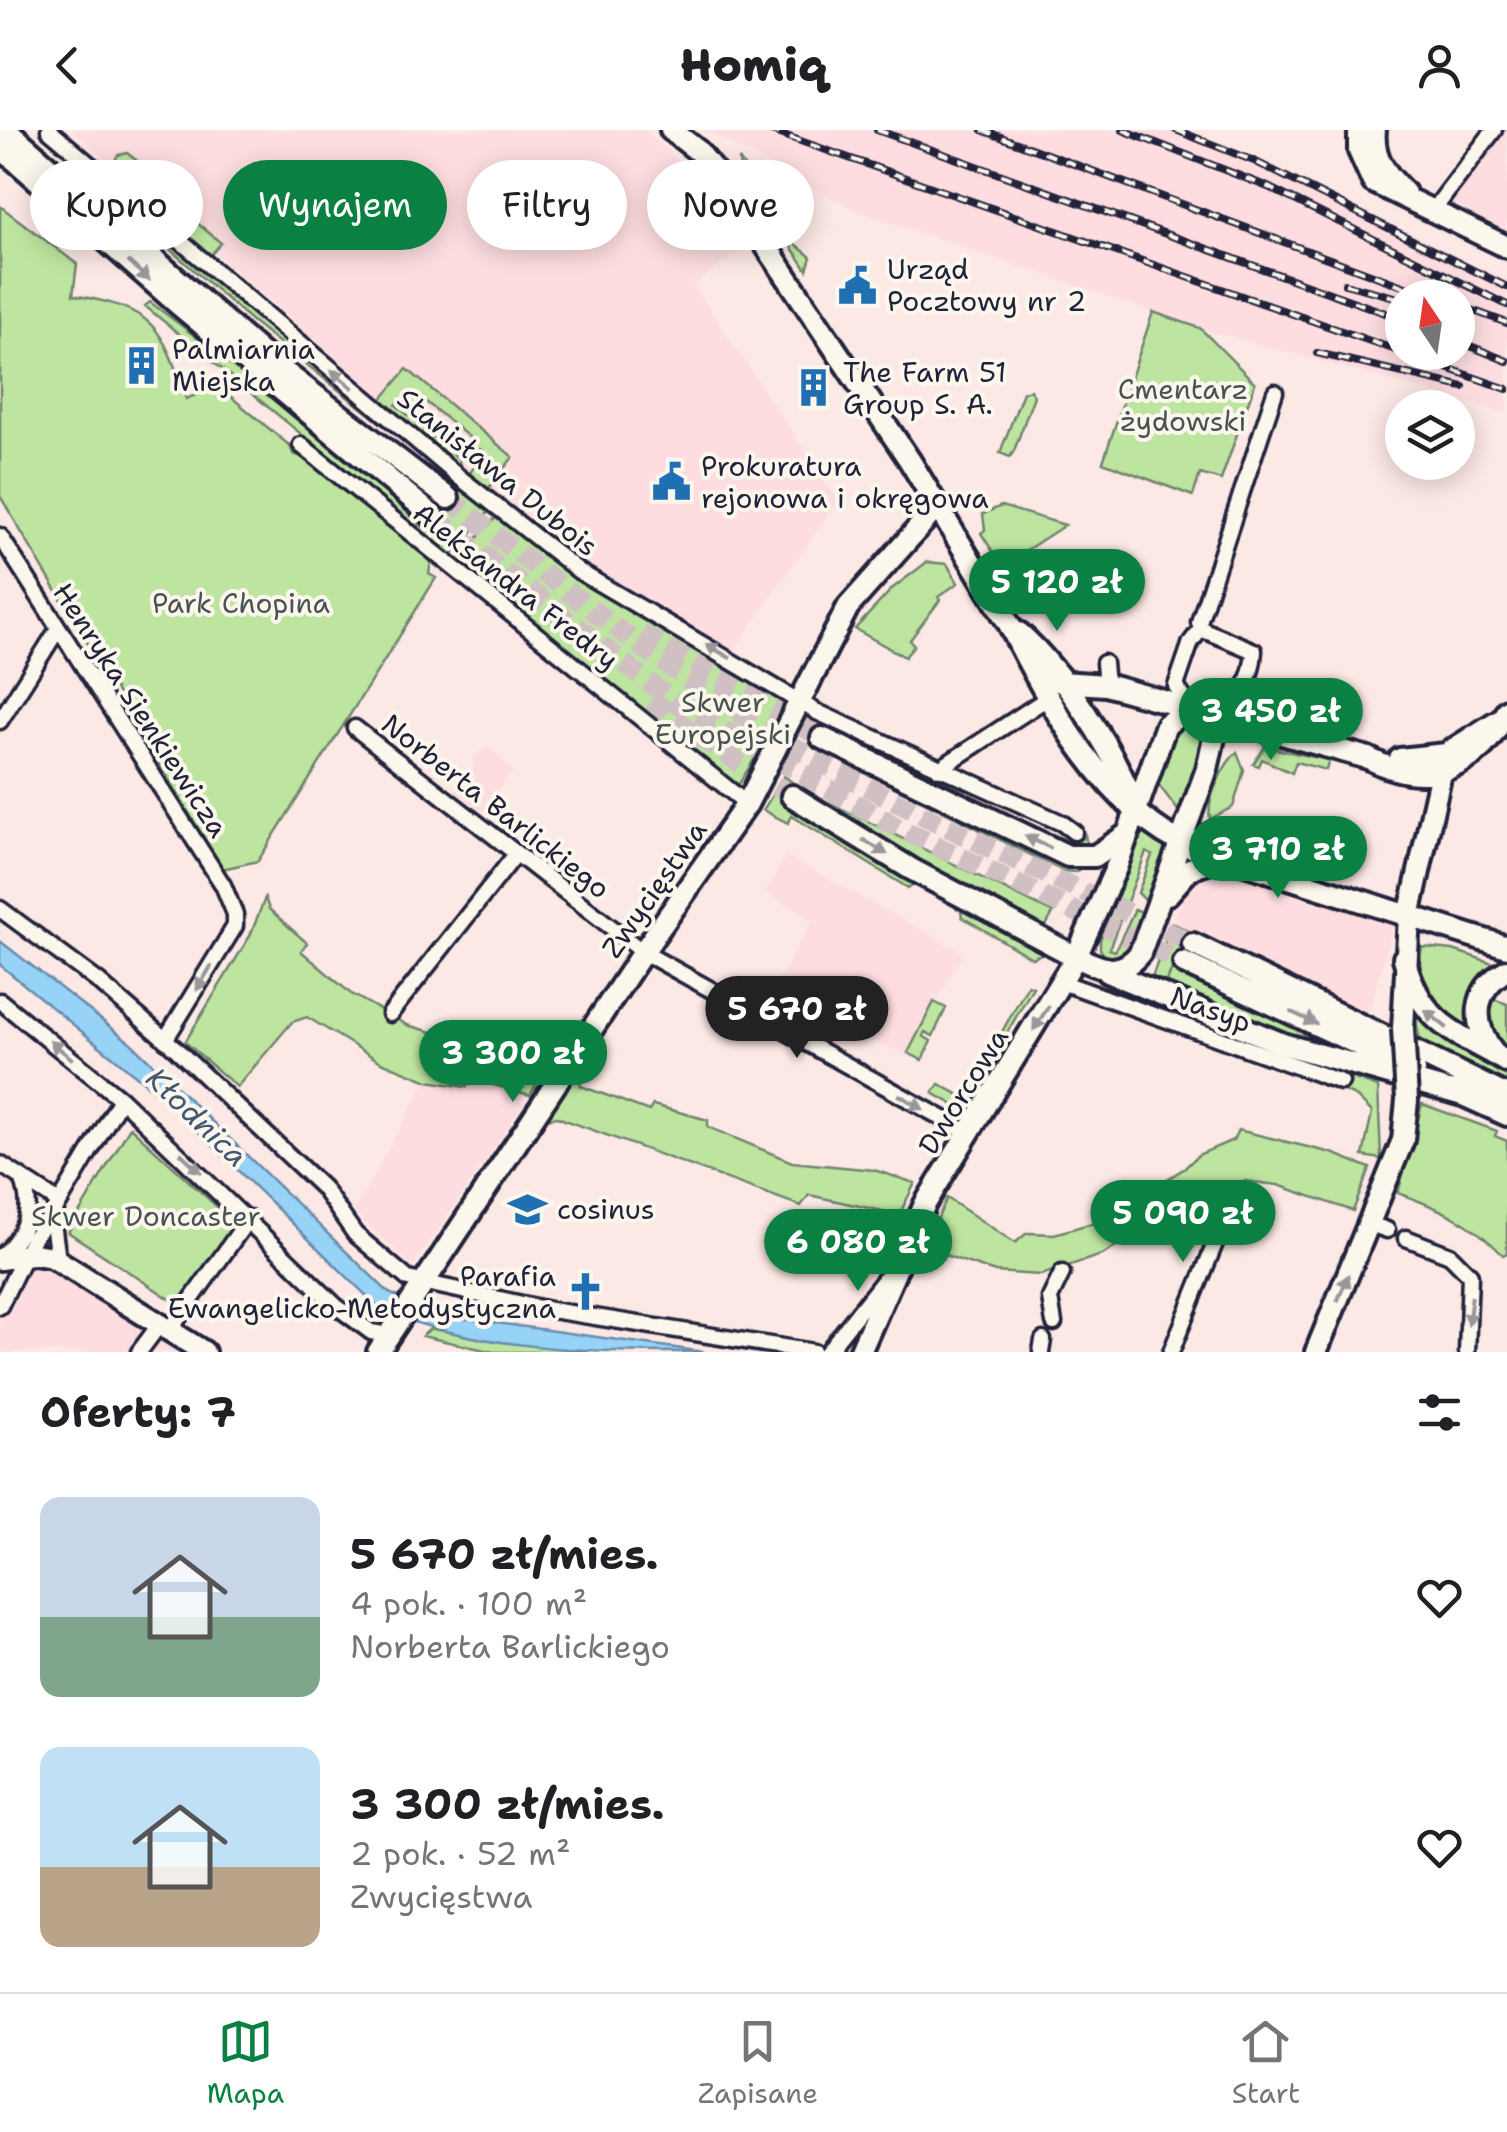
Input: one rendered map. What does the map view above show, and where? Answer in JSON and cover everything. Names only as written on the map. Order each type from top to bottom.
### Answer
[{"type":"main road","points":[[7,130],[41,160]]},
{"type":"main road","points":[[25,130],[50,160]]},
{"type":"main road","points":[[671,130],[698,151],[724,183],[937,507],[1009,624],[1044,656],[1056,689],[1122,776],[1135,809],[1180,842],[1507,947]]},
{"type":"main road","points":[[1359,130],[1359,152],[1373,182],[1507,248]]},
{"type":"main road","points":[[1375,130],[1374,145],[1384,170],[1423,207]]},
{"type":"main road","points":[[0,148],[191,316],[434,516]]},
{"type":"main road","points":[[144,250],[270,360],[448,498]]},
{"type":"main road","name":"Zwycięstwa","points":[[387,1338],[746,804],[848,607],[937,507]]},
{"type":"main road","points":[[1056,689],[1106,685],[1328,746],[1388,768],[1442,773],[1488,746],[1505,714]]},
{"type":"main road","name":"Dworcowa","points":[[860,1352],[924,1204],[1064,983],[1126,835],[1166,725],[1190,708]]},
{"type":"main road","points":[[1368,758],[1413,760],[1446,754],[1505,714]]},
{"type":"main road","points":[[1107,972],[1127,967],[1136,958],[1158,909],[1208,769],[1219,715]]},
{"type":"main road","points":[[1208,769],[1227,742],[1249,734],[1328,746]]},
{"type":"main road","points":[[822,738],[1068,856],[1095,856],[1126,835]]},
{"type":"main road","points":[[1316,1352],[1379,1227],[1403,1140],[1407,1100],[1404,958],[1409,916],[1442,773]]},
{"type":"main road","points":[[792,796],[911,869],[1107,972],[1283,1044],[1466,1096]]},
{"type":"main road","points":[[1194,804],[1200,832],[1226,857]]},
{"type":"main road","points":[[1158,909],[1178,879],[1190,869],[1226,857]]},
{"type":"main road","points":[[1507,1096],[1188,953],[1507,1115]]},
{"type":"main road","points":[[1404,958],[1415,995],[1428,1014],[1502,1059]]},
{"type":"main road","points":[[1502,1059],[1480,1029],[1478,1008],[1487,985],[1507,970]]},
{"type":"main road","points":[[0,1261],[26,1255],[58,1260],[204,1352]]},
{"type":"street","name":"Stanisława Dubois","points":[[50,130],[540,544],[801,702],[1062,822],[1074,832]]},
{"type":"street","points":[[1423,207],[1494,130]]},
{"type":"street","points":[[1219,715],[1229,712],[1237,701],[1254,651],[1201,630],[1198,622],[1275,392]]},
{"type":"street","name":"Aleksandra Fredry","points":[[301,445],[746,804]]},
{"type":"street","name":"Henryka Sienkiewicza","points":[[0,536],[224,886],[235,914],[235,926],[165,1040]]},
{"type":"street","points":[[0,721],[58,629]]},
{"type":"street","points":[[1190,708],[1176,686],[1191,642],[1201,630]]},
{"type":"street","points":[[1104,663],[1106,685]]},
{"type":"street","points":[[939,768],[1056,689]]},
{"type":"street","name":"Norberta Barlickiego","points":[[356,728],[643,952],[970,1133]]},
{"type":"street","points":[[390,1014],[516,854]]},
{"type":"street","points":[[0,909],[99,982],[165,1040],[323,1188],[356,1234],[420,1289],[814,1352]]},
{"type":"street","name":"Nasyp","points":[[1064,983],[1341,1082]]},
{"type":"street","points":[[0,1002],[126,1104],[249,1218],[336,1306],[387,1338]]},
{"type":"street","points":[[3,1300],[40,1225],[56,1209],[126,1104]]},
{"type":"street","points":[[0,1164],[56,1209],[58,1260]]},
{"type":"street","points":[[3,1300],[0,1261],[17,1242],[29,1213],[22,1178]]},
{"type":"street","points":[[1171,1352],[1235,1194]]},
{"type":"street","points":[[139,1352],[165,1327],[249,1218]]},
{"type":"street","points":[[1406,1238],[1450,1255],[1470,1275],[1467,1352]]},
{"type":"street","name":"Dworcowa","points":[[827,1352],[902,1256]]},
{"type":"street","points":[[1054,1323],[1050,1298],[1062,1273]]},
{"type":"shaded area","points":[[72,130],[644,130],[677,160],[647,160],[647,250],[742,250],[693,285],[838,500],[732,653],[544,537],[203,243],[203,160],[107,160]]},
{"type":"shaded area","points":[[704,130],[1186,130],[1231,147],[1507,281],[1507,413],[1475,404],[1475,390],[1424,390],[1200,328],[858,211],[814,188],[814,160],[761,160]]},
{"type":"shaded area","points":[[1499,130],[1507,130],[1507,247],[1432,212]]},
{"type":"shaded area","points":[[488,745],[513,771],[482,812],[455,791],[475,765],[471,761]]},
{"type":"shaded area","points":[[786,856],[963,953],[907,1056],[772,993],[812,920],[766,892]]},
{"type":"shaded area","points":[[1203,856],[1396,917],[1368,1014],[1172,923]]},
{"type":"shaded area","points":[[472,1079],[530,1095],[413,1266],[354,1212],[423,1086],[428,1081],[466,1087]]},
{"type":"shaded area","points":[[30,1266],[54,1270],[181,1352],[0,1352],[0,1304]]},
{"type":"green space","points":[[127,153],[136,160],[115,160]]},
{"type":"green space","name":"Park Chopina","points":[[0,206],[30,229],[30,250],[58,250],[77,264],[73,295],[121,307],[150,324],[169,353],[186,399],[218,386],[290,446],[293,454],[309,459],[431,561],[429,574],[436,578],[258,861],[222,869],[0,496]]},
{"type":"green space","points":[[203,228],[221,243],[209,257],[201,250]]},
{"type":"green space","points":[[171,250],[182,250],[491,509],[451,557],[145,306],[150,302],[256,383],[425,529],[460,486],[253,322]]},
{"type":"green space","points":[[793,250],[802,250],[811,257],[807,270]]},
{"type":"green space","name":"Cmentarz żydowski","points":[[1153,312],[1200,328],[1255,383],[1221,480],[1200,474],[1193,496],[1103,462]]},
{"type":"green space","points":[[407,369],[513,457],[488,489],[469,474],[485,453],[480,449],[462,452],[471,439],[425,401],[416,411],[401,400],[396,405],[459,459],[460,467],[381,400]]},
{"type":"green space","points":[[1030,390],[1034,396],[1010,457],[1000,453],[1023,392]]},
{"type":"green space","points":[[1001,506],[1065,525],[1002,566],[981,533],[985,530],[983,514]]},
{"type":"green space","name":"Skwer Europejski","points":[[498,515],[595,586],[781,699],[768,737],[739,784],[728,783],[456,562]]},
{"type":"green space","points":[[927,562],[947,564],[958,583],[938,597],[940,600],[910,640],[914,645],[905,657],[855,629],[893,588]]},
{"type":"green space","points":[[1198,719],[1211,725],[1183,817],[1155,780],[1174,730]]},
{"type":"green space","points":[[820,746],[1093,861],[1075,872],[1063,871],[818,749]]},
{"type":"green space","points":[[1265,747],[1329,760],[1326,770],[1296,762],[1292,773],[1262,759],[1259,766],[1253,764]]},
{"type":"green space","points":[[1237,752],[1244,770],[1233,807],[1210,819],[1217,783]]},
{"type":"green space","points":[[890,760],[1070,842],[1078,842],[1085,835],[1088,850],[1078,851]]},
{"type":"green space","points":[[784,776],[796,785],[786,802],[1038,944],[1041,954],[1032,958],[962,917],[961,910],[913,884],[908,888],[792,816],[788,823],[763,810]]},
{"type":"green space","points":[[798,787],[1053,913],[1042,933],[796,790]]},
{"type":"green space","points":[[1140,828],[1168,847],[1147,902],[1138,893],[1152,855],[1146,852],[1109,949],[1115,951],[1135,909],[1146,914],[1141,930],[1129,950],[1107,959],[1100,949],[1100,940]]},
{"type":"green space","points":[[265,898],[269,909],[307,943],[301,951],[350,993],[407,1025],[548,1064],[530,1095],[472,1079],[466,1087],[428,1081],[381,1062],[307,1017],[292,1022],[237,1087],[185,1042],[250,936]]},
{"type":"green space","points":[[1172,923],[1197,935],[1179,974],[1362,1058],[1371,1057],[1367,1065],[1165,987],[1172,969],[1162,989],[1154,985],[1152,977]]},
{"type":"green space","points":[[1422,947],[1453,950],[1496,964],[1473,994],[1470,1032],[1438,1006],[1425,987],[1420,962]]},
{"type":"green space","points":[[1028,985],[1033,987],[963,1110],[933,1093],[939,1084],[965,1098]]},
{"type":"green space","points":[[1148,998],[1378,1081],[1209,1028],[1378,1087],[1381,1159],[1363,1156],[1372,1112],[1357,1097],[1342,1090],[1346,1080],[1145,1006]]},
{"type":"green space","points":[[1493,999],[1507,1004],[1507,1054],[1492,1043],[1486,1002]]},
{"type":"green space","points":[[934,1002],[946,1008],[933,1036],[925,1032],[923,1036],[931,1041],[922,1060],[908,1053]]},
{"type":"green space","points":[[1414,1011],[1433,1028],[1507,1072],[1507,1082],[1420,1041]]},
{"type":"green space","points":[[577,1069],[581,1086],[649,1111],[653,1105],[708,1120],[708,1127],[792,1162],[874,1170],[915,1183],[889,1235],[876,1225],[882,1211],[809,1195],[801,1206],[557,1117],[545,1119]]},
{"type":"green space","points":[[1422,1104],[1497,1131],[1495,1136],[1507,1141],[1507,1253],[1503,1255],[1454,1217],[1398,1193]]},
{"type":"green space","name":"Skwer Doncaster","points":[[130,1127],[238,1226],[182,1301],[173,1301],[68,1232]]},
{"type":"green space","points":[[1238,1130],[1332,1153],[1370,1168],[1353,1211],[1278,1185],[1245,1181],[1195,1195],[1104,1254],[1041,1275],[995,1272],[924,1248],[947,1198],[1015,1243],[1027,1233],[1054,1234],[1100,1221],[1185,1168],[1198,1155],[1233,1140]]},
{"type":"green space","points":[[430,1329],[587,1352],[494,1352],[422,1336]]},
{"type":"water","name":"Kłodnica","points":[[0,941],[131,1043],[389,1293],[439,1315],[704,1352],[581,1350],[498,1342],[457,1334],[380,1309],[167,1101],[0,965]]},
{"type":"tunnel","points":[[448,498],[651,653],[779,738],[932,820],[1193,944]]},
{"type":"tunnel","points":[[434,517],[676,703],[897,827],[1184,963]]},
{"type":"tunnel","points":[[642,634],[822,738]]},
{"type":"tunnel","points":[[652,700],[690,731],[792,796]]},
{"type":"railway","points":[[769,130],[1507,389]]},
{"type":"railway","points":[[877,130],[1385,313]]},
{"type":"railway","points":[[982,130],[1386,280]]},
{"type":"railway","points":[[1123,130],[1268,187],[1507,305]]},
{"type":"railway","points":[[1176,130],[1254,161],[1507,287]]},
{"type":"railway","points":[[1345,284],[1385,295]]},
{"type":"railway","points":[[1475,311],[1507,323]]},
{"type":"railway","points":[[1475,348],[1507,361]]},
{"type":"railway","points":[[1317,353],[1463,387]]},
{"type":"place","name":"Urząd Pocztowy nr 2","points":[[857,285]]},
{"type":"place","name":"Palmiarnia Miejska","points":[[142,365]]},
{"type":"place","name":"The Farm 51 Group S. A.","points":[[813,388]]},
{"type":"place","name":"Prokuratura rejonowa i okręgowa","points":[[671,482]]},
{"type":"place","name":"cosinus","points":[[527,1209]]},
{"type":"place","name":"Parafia Ewangelicko-Metodystyczna","points":[[586,1292]]}]
